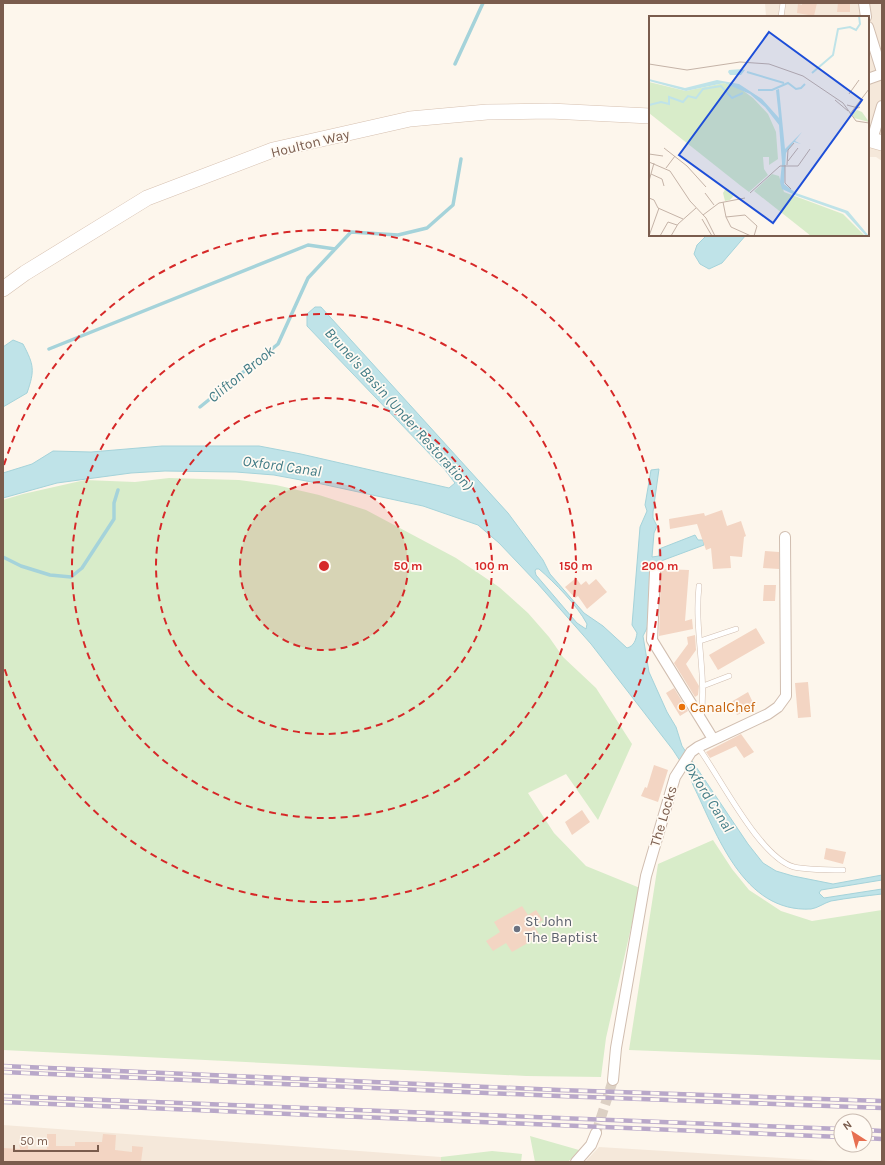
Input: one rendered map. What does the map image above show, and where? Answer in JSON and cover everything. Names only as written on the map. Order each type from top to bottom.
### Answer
[{"type":"street","points":[[864,3],[866,16]]},
{"type":"street","points":[[869,30],[882,73],[869,79]]},
{"type":"street","points":[[874,141],[882,106]]},
{"type":"street","name":"Houlton Way","points":[[3,289],[25,273],[147,198],[273,150],[410,119],[464,114],[550,111],[649,116]]},
{"type":"street","name":"The Locks","points":[[612,1080],[616,1048],[646,876],[669,795],[677,774],[694,750],[713,739],[768,714],[778,707],[786,696],[785,537]]},
{"type":"street","points":[[655,572],[652,640],[713,739]]},
{"type":"street","points":[[576,1162],[591,1145],[596,1132]]},
{"type":"lane","points":[[781,16],[784,3]]},
{"type":"lane","points":[[699,586],[696,610],[704,696],[701,719]]},
{"type":"lane","points":[[700,641],[736,629]]},
{"type":"lane","points":[[703,686],[729,676]]},
{"type":"lane","points":[[694,750],[762,845],[777,859],[794,867],[843,870]]},
{"type":"shaded area","points":[[765,3],[882,3],[882,161],[876,157],[869,157],[869,16],[766,16]]},
{"type":"shaded area","points":[[3,1125],[441,1157],[441,1162],[3,1162]]},
{"type":"shaded area","points":[[599,1147],[847,1162],[585,1162]]},
{"type":"green space","points":[[169,478],[239,480],[276,485],[319,495],[366,510],[456,558],[499,587],[528,613],[549,637],[563,657],[596,688],[632,744],[598,820],[566,774],[528,793],[554,833],[586,866],[640,888],[606,1038],[601,1077],[526,1076],[3,1050],[3,500],[85,480],[135,482]]},
{"type":"green space","points":[[713,840],[732,869],[749,890],[781,911],[812,921],[882,910],[882,1060],[629,1050],[658,864]]},
{"type":"green space","points":[[530,1136],[579,1150],[568,1162],[535,1162]]},
{"type":"green space","points":[[492,1151],[522,1154],[521,1162],[441,1162],[441,1157]]},
{"type":"water","points":[[706,236],[745,236],[722,263],[709,269],[700,264],[694,254],[697,245]]},
{"type":"water","points":[[315,307],[321,307],[508,513],[543,560],[550,574],[584,613],[603,626],[627,648],[634,642],[637,633],[632,625],[640,527],[647,511],[645,505],[651,470],[659,469],[653,512],[653,518],[657,526],[654,533],[652,557],[659,556],[659,549],[695,535],[698,540],[703,540],[704,545],[661,561],[655,569],[648,626],[643,636],[649,672],[667,712],[676,727],[682,746],[748,844],[763,863],[776,871],[833,884],[882,875],[882,880],[821,890],[819,893],[824,898],[882,889],[882,894],[831,901],[811,909],[787,907],[767,898],[750,884],[736,867],[723,847],[690,776],[673,750],[591,644],[538,584],[499,543],[478,525],[423,506],[274,475],[236,472],[165,471],[131,473],[57,483],[3,498],[3,473],[32,464],[53,451],[91,452],[162,446],[259,446],[301,454],[449,488],[455,483],[445,470],[307,326],[307,314]],"holes":[[[536,569],[539,569],[578,609],[587,624],[586,629],[577,623],[536,575],[535,571]]]},
{"type":"water","points":[[13,340],[23,344],[31,363],[32,373],[27,393],[3,407],[3,347]]},
{"type":"building","points":[[802,3],[817,3],[814,16],[797,13],[798,4],[802,5]]},
{"type":"building","points":[[838,3],[850,3],[850,12],[837,12]]},
{"type":"building","points":[[722,510],[727,526],[741,521],[746,536],[744,537],[742,557],[730,556],[731,568],[713,569],[711,548],[706,550],[697,524],[670,529],[669,519],[704,513],[705,516]]},
{"type":"building","points":[[765,551],[779,552],[779,569],[763,568]]},
{"type":"building","points":[[661,569],[689,570],[685,621],[692,619],[693,629],[659,636]]},
{"type":"building","points":[[576,578],[581,585],[586,581],[589,585],[596,579],[607,592],[587,609],[578,596],[575,598],[565,587]]},
{"type":"building","points":[[764,585],[776,585],[775,601],[763,601]]},
{"type":"building","points":[[756,628],[765,643],[718,670],[709,655]]},
{"type":"building","points":[[695,635],[696,650],[686,664],[699,686],[698,695],[695,697],[674,663],[688,644],[687,637]]},
{"type":"building","points":[[808,682],[811,717],[798,718],[795,683]]},
{"type":"building","points":[[674,688],[688,711],[680,716],[666,693]]},
{"type":"building","points":[[748,692],[755,707],[737,715],[731,702]]},
{"type":"building","points":[[741,734],[754,752],[744,758],[736,746],[710,758],[706,752]]},
{"type":"building","points":[[654,765],[668,770],[658,802],[641,796],[645,787],[647,788]]},
{"type":"building","points":[[582,810],[590,822],[572,835],[565,822]]},
{"type":"building","points":[[826,848],[846,852],[843,864],[824,859]]},
{"type":"building","name":"St John The Baptist","points":[[522,906],[528,915],[536,910],[543,920],[534,926],[540,936],[512,952],[506,943],[493,951],[486,941],[500,932],[494,922]]},
{"type":"building","points":[[47,1134],[56,1134],[56,1146],[75,1146],[75,1142],[102,1142],[103,1134],[116,1135],[115,1150],[132,1152],[132,1146],[143,1147],[141,1162],[3,1162],[3,1148],[20,1149],[19,1142],[28,1141],[28,1149],[47,1149]]},
{"type":"waterway","name":"Clifton Brook","points":[[455,64],[483,3]]},
{"type":"waterway","name":"Clifton Brook","points":[[200,407],[278,344],[308,278],[351,232],[398,235],[427,228],[453,205],[461,159]]},
{"type":"waterway","points":[[49,349],[308,245],[335,249]]},
{"type":"waterway","name":"Clifton Brook","points":[[3,557],[21,566],[50,575],[71,577],[82,568],[114,519],[114,503],[118,490]]},
{"type":"tunnel","points":[[596,1133],[613,1080]]},
{"type":"railway","points":[[3,1066],[559,1090],[882,1101]]},
{"type":"railway","points":[[3,1072],[559,1096],[882,1108]]},
{"type":"railway","points":[[3,1096],[833,1129]]},
{"type":"railway","points":[[3,1102],[833,1137]]},
{"type":"railway","points":[[873,1130],[882,1131]]},
{"type":"railway","points":[[873,1138],[882,1139]]},
{"type":"place","name":"CanalChef","points":[[682,707]]},
{"type":"place","name":"St John The Baptist","points":[[517,929]]},
{"type":"water label","name":"Brunel's Basin (Under Restoration)","points":[[399,409]]},
{"type":"water label","name":"Oxford Canal","points":[[282,466]]},
{"type":"water label","name":"Oxford Canal","points":[[709,797]]}]
